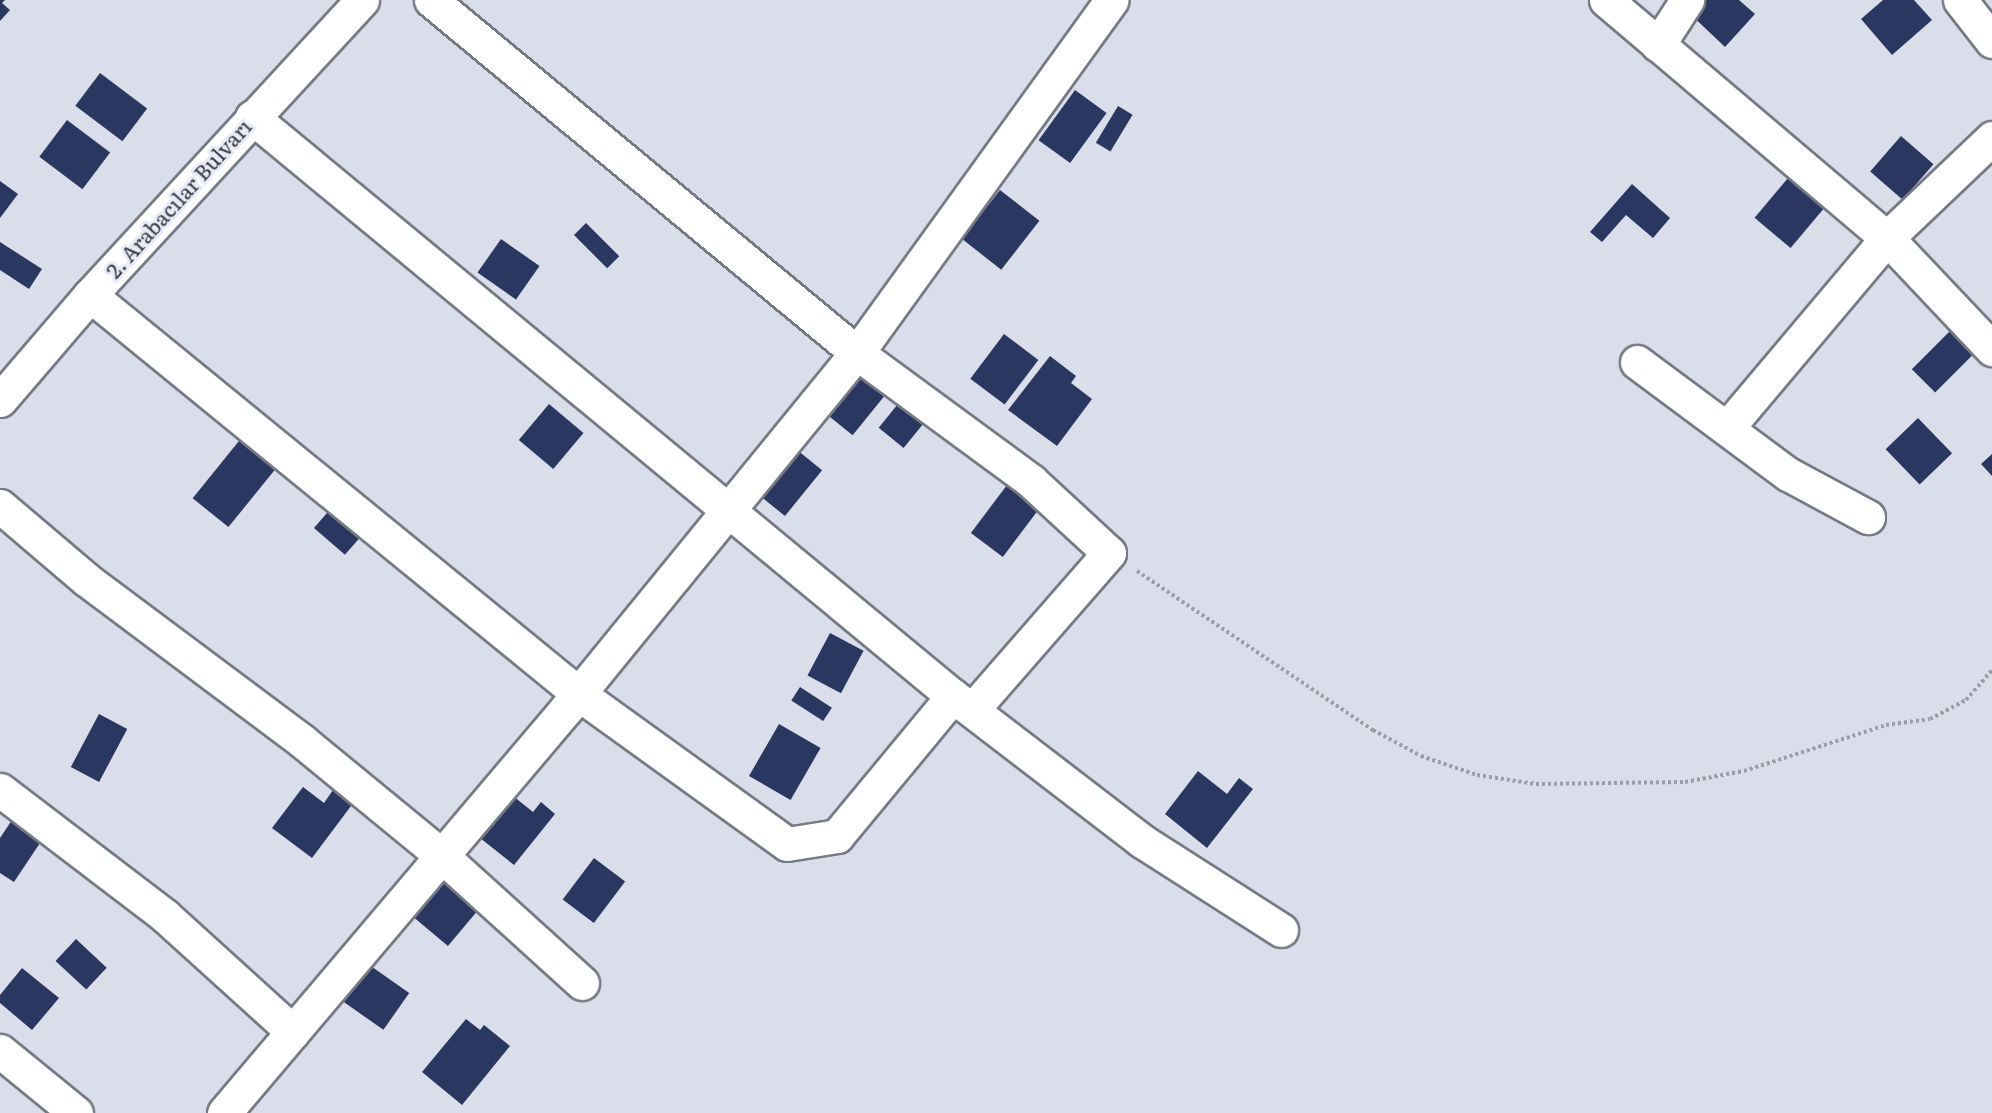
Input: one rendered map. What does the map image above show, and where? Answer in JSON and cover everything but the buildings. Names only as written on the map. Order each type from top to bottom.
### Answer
[{"type":"street","name":"2. Arabacılar Bulvarı","points":[[0,400],[90,295],[252,117],[363,0]]},
{"type":"street","points":[[90,295],[579,694],[787,844],[837,836],[1109,553],[1031,481],[857,353],[431,0]]},
{"type":"street","points":[[224,1113],[579,694],[726,510],[857,353],[1112,0]]},
{"type":"street","points":[[1606,0],[1887,238],[1992,349]]},
{"type":"street","points":[[1658,45],[1687,0]]},
{"type":"street","points":[[1960,0],[1992,41]]},
{"type":"street","points":[[252,117],[726,510],[963,703],[1142,841],[1281,930]]},
{"type":"street","points":[[1727,428],[1887,238],[1992,138]]},
{"type":"street","points":[[1637,362],[1788,474],[1868,517]]},
{"type":"street","points":[[0,506],[87,580],[302,741],[442,856],[582,983]]},
{"type":"street","points":[[0,790],[164,915],[293,1032]]},
{"type":"street","points":[[0,1051],[76,1113]]},
{"type":"path","points":[[1109,553],[1364,723],[1421,756],[1476,775],[1536,784],[1685,782],[1744,771],[1886,725],[1930,719],[1965,700],[1992,670]]}]
